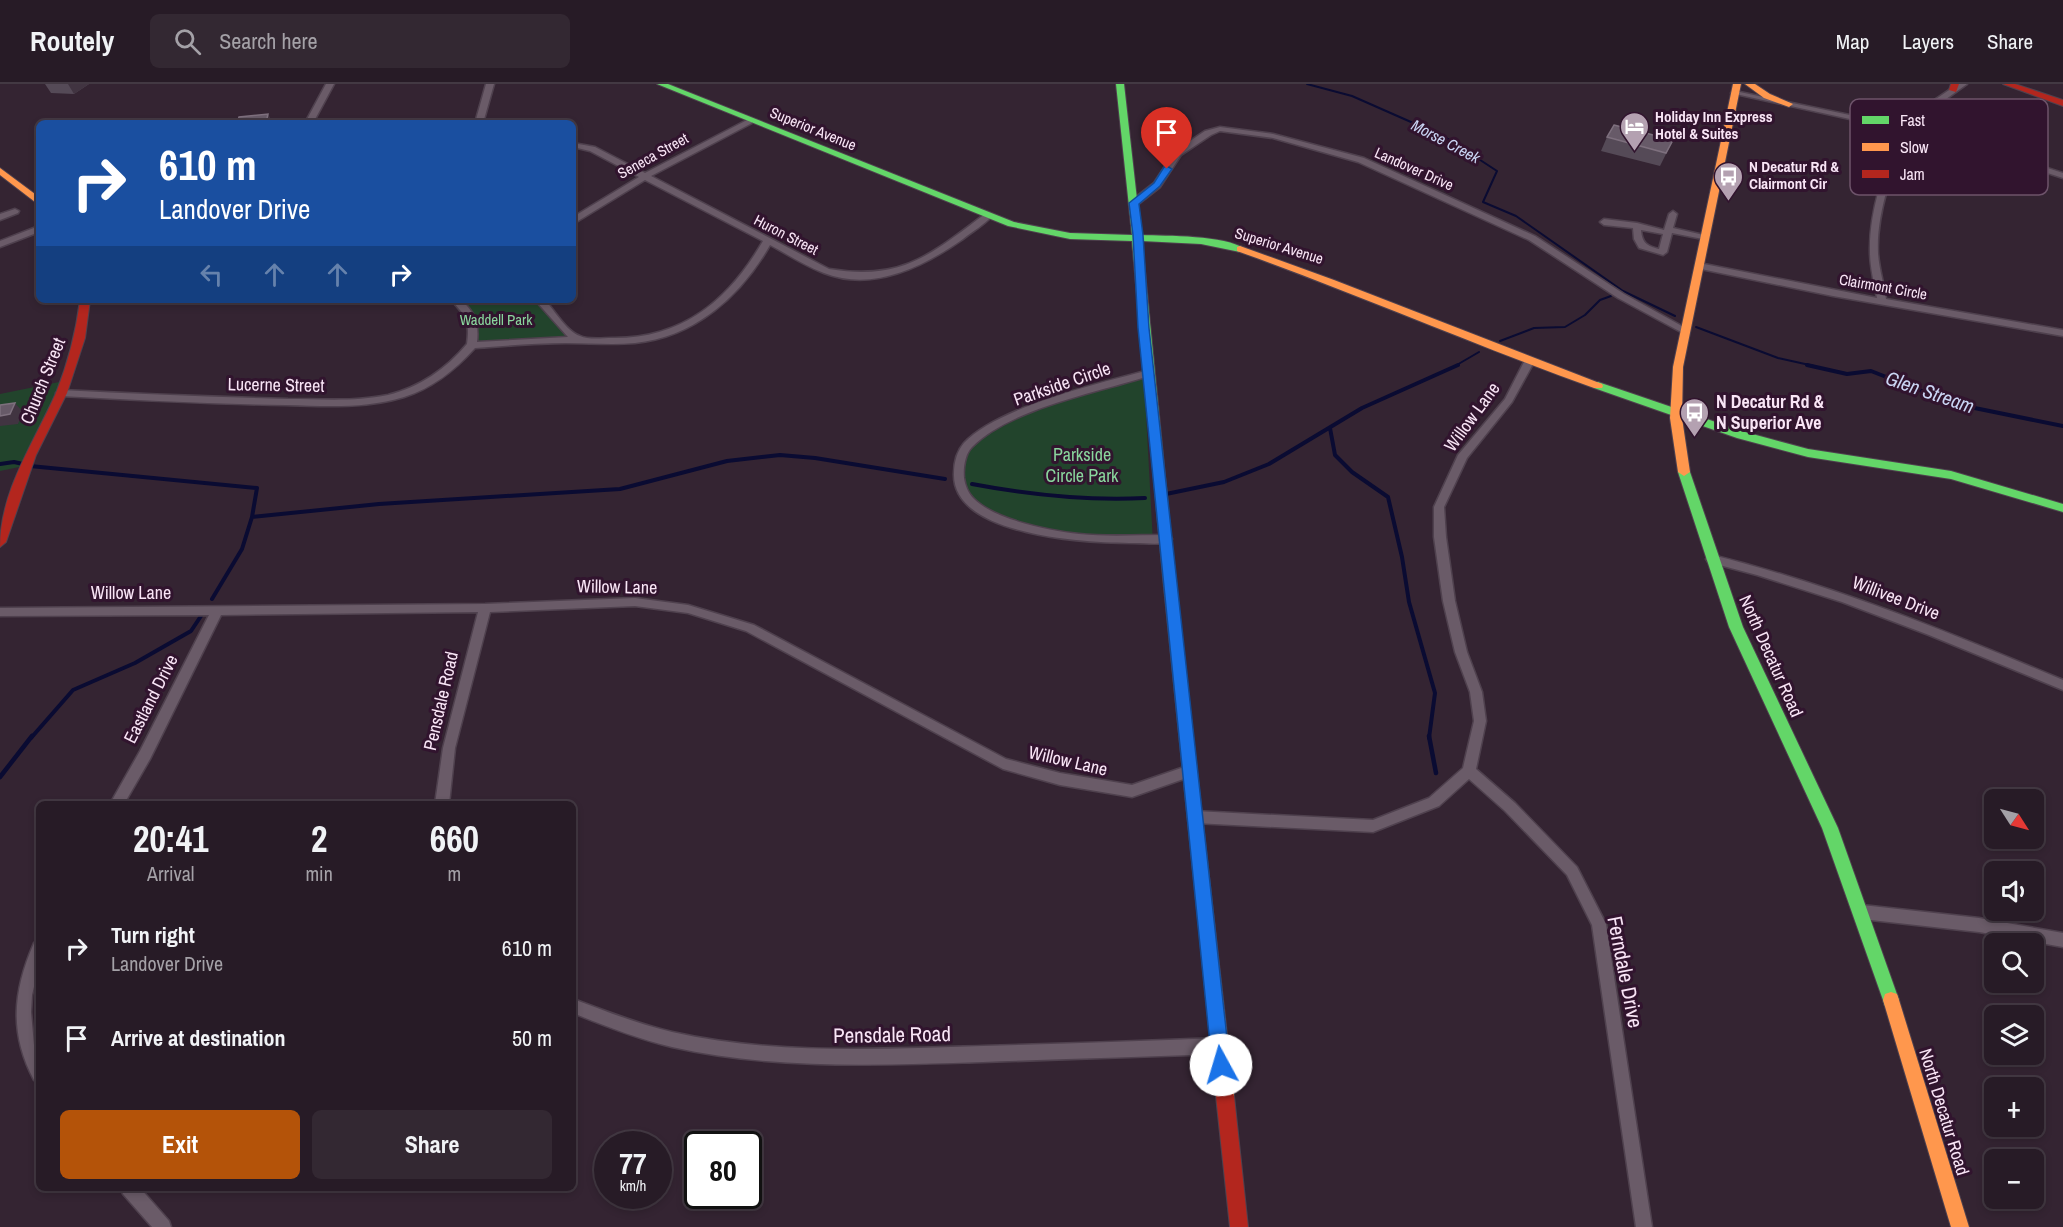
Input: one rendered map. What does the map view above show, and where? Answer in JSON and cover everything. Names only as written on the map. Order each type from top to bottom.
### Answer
[{"type":"main road","name":"Superior Avenue","points":[[661,84],[988,216],[1046,233],[1138,240],[1193,241],[1236,248],[1317,274],[1529,362],[1674,414],[1794,450],[1951,475],[2063,508]]},
{"type":"main road","points":[[1120,84],[1138,240],[1143,328],[1239,1227]]},
{"type":"main road","points":[[1749,84],[1767,96],[1789,104]]},
{"type":"main road","points":[[2007,84],[2063,103]]},
{"type":"main road","name":"North Decatur Road","points":[[1736,89],[1684,330],[1676,381],[1674,414],[1682,467],[1738,633],[1822,808],[1862,912],[1960,1227]]},
{"type":"main road","points":[[0,171],[20,185],[36,202]]},
{"type":"main road","name":"Church Street","points":[[0,542],[30,455],[61,393],[80,338],[85,303]]},
{"type":"street","points":[[311,120],[330,84]]},
{"type":"street","points":[[480,120],[490,84]]},
{"type":"street","points":[[1939,99],[1957,86]]},
{"type":"street","points":[[1736,89],[1789,104],[1850,117]]},
{"type":"street","name":"Seneca Street","points":[[576,218],[646,176],[749,121]]},
{"type":"street","name":"Landover Drive","points":[[1134,203],[1157,184],[1178,153],[1208,133],[1220,129],[1273,136],[1361,160],[1522,233],[1540,242],[1621,296],[1684,330]]},
{"type":"street","name":"Huron Street","points":[[576,146],[592,149],[767,242],[827,271],[850,277],[885,275],[911,267],[932,256],[988,216]]},
{"type":"street","points":[[2048,171],[2063,176]]},
{"type":"street","points":[[1882,195],[1874,253],[1882,302]]},
{"type":"street","points":[[0,217],[15,211]]},
{"type":"street","points":[[1637,226],[1637,241],[1641,246],[1663,252],[1673,214]]},
{"type":"street","points":[[1604,222],[1705,238]]},
{"type":"street","points":[[0,244],[36,230]]},
{"type":"street","points":[[460,303],[468,310],[474,325],[472,345],[639,340],[684,326],[707,312],[749,273],[767,242]]},
{"type":"street","name":"Clairmont Circle","points":[[1699,266],[1882,302],[2063,333]]},
{"type":"street","points":[[542,303],[561,326],[579,340]]},
{"type":"street","name":"Lucerne Street","points":[[61,393],[246,402],[344,403],[401,394],[432,380],[454,366],[472,345]]},
{"type":"street","name":"Willow Lane","points":[[1469,771],[1480,721],[1476,692],[1461,652],[1449,601],[1440,537],[1439,507],[1462,457],[1509,399],[1529,362]]},
{"type":"street","name":"Parkside Circle","points":[[1149,373],[1031,408],[990,430],[966,446],[959,467],[959,477],[962,490],[969,502],[986,512],[1022,526],[1077,538],[1166,539]]},
{"type":"street","name":"Willivee Drive","points":[[1712,559],[1753,568],[1876,608],[2063,685]]},
{"type":"street","name":"Willow Lane","points":[[0,612],[485,608],[635,602],[688,609],[750,628],[1003,765],[1060,779],[1132,791],[1190,771]]},
{"type":"street","name":"Pensdale Road","points":[[442,801],[449,747],[485,608]]},
{"type":"street","name":"Eastland Drive","points":[[119,801],[145,755],[217,610]]},
{"type":"street","points":[[1195,817],[1373,826],[1434,802],[1469,771]]},
{"type":"street","name":"Ferndale Drive","points":[[1469,771],[1510,807],[1572,871],[1599,924],[1644,1227]]},
{"type":"street","points":[[1862,912],[1979,926],[2063,940]]},
{"type":"street","points":[[36,953],[25,999],[25,1040],[36,1068]]},
{"type":"street","name":"Pensdale Road","points":[[576,1007],[606,1021],[659,1038],[731,1049],[851,1059],[1219,1046]]},
{"type":"street","points":[[132,1191],[163,1227]]},
{"type":"green space","name":"Waddell Park","points":[[465,303],[540,303],[569,337],[476,343],[476,327],[459,309]]},
{"type":"green space","name":"Parkside Circle Park","points":[[1144,377],[1153,543],[1086,536],[1033,526],[989,510],[969,495],[964,480],[965,459],[969,450],[982,438],[1057,402]]},
{"type":"green space","points":[[69,380],[24,466],[0,471],[0,394]]},
{"type":"building","points":[[268,114],[267,120],[238,120],[239,117]]},
{"type":"building","points":[[1614,125],[1673,140],[1666,153],[1607,137]]},
{"type":"building","points":[[15,403],[10,414],[0,416],[0,405]]},
{"type":"waterway","name":"Morse Creek","points":[[1307,84],[1352,96],[1445,137],[1497,171],[1483,202],[1516,216],[1623,291],[1675,316]]},
{"type":"waterway","points":[[1500,341],[1534,328],[1565,327],[1585,315],[1600,300],[1611,296]]},
{"type":"waterway","name":"Glen Stream","points":[[1696,327],[1778,358],[1814,366]]},
{"type":"waterway","points":[[1455,366],[1479,352]]},
{"type":"waterway","points":[[1166,494],[1224,482],[1269,464],[1362,408],[1458,365]]},
{"type":"waterway","name":"Glen Stream","points":[[1807,365],[1847,374],[1871,371],[1955,404],[2063,426]]},
{"type":"waterway","points":[[1330,428],[1335,455],[1352,472],[1388,497],[1402,557],[1409,602],[1435,693],[1429,737]]},
{"type":"waterway","points":[[252,517],[379,504],[620,489],[727,461],[780,455],[815,458],[945,479]]},
{"type":"waterway","points":[[0,464],[14,462],[23,464]]},
{"type":"waterway","points":[[30,466],[257,488],[252,517]]},
{"type":"waterway","points":[[972,484],[1058,496],[1101,499],[1145,498]]},
{"type":"waterway","points":[[212,599],[242,549],[252,517]]},
{"type":"waterway","points":[[31,738],[73,690],[135,663],[191,631],[201,616]]},
{"type":"waterway","points":[[0,777],[32,736]]},
{"type":"waterway","points":[[1429,737],[1436,773]]},
{"type":"traffic: fast","points":[[661,84],[1011,224],[1070,236],[1181,239],[1240,249]]},
{"type":"traffic: fast","points":[[1120,84],[1169,578]]},
{"type":"traffic: fast","points":[[1598,386],[1741,435],[1808,453],[1951,475],[2063,508]]},
{"type":"traffic: fast","points":[[1684,472],[1736,627],[1830,828],[1891,1000]]},
{"type":"traffic: slow","points":[[1684,472],[1676,418],[1678,367],[1737,84]]},
{"type":"traffic: slow","points":[[1749,84],[1767,96],[1789,104]]},
{"type":"traffic: slow","points":[[0,171],[36,200]]},
{"type":"traffic: slow","points":[[1240,249],[1598,386]]},
{"type":"traffic: slow","points":[[1169,578],[1225,1096]]},
{"type":"traffic: slow","points":[[1891,1000],[1960,1227]]},
{"type":"traffic: jam","points":[[1953,90],[1955,84]]},
{"type":"traffic: jam","points":[[2007,84],[2063,103]]},
{"type":"traffic: jam","points":[[0,542],[30,455],[61,393],[80,338],[85,303]]},
{"type":"traffic: jam","points":[[1225,1096],[1239,1227]]},
{"type":"place","name":"Holiday Inn Express Hotel & Suites","points":[[1634,152]]},
{"type":"place","name":"N Decatur Rd & Clairmont Cir","points":[[1728,202]]},
{"type":"place","name":"N Decatur Rd & N Superior Ave","points":[[1695,438]]},
{"type":"route","points":[[1167,169],[1157,184],[1134,203],[1143,328],[1158,448],[1186,743],[1221,1065]]}]
